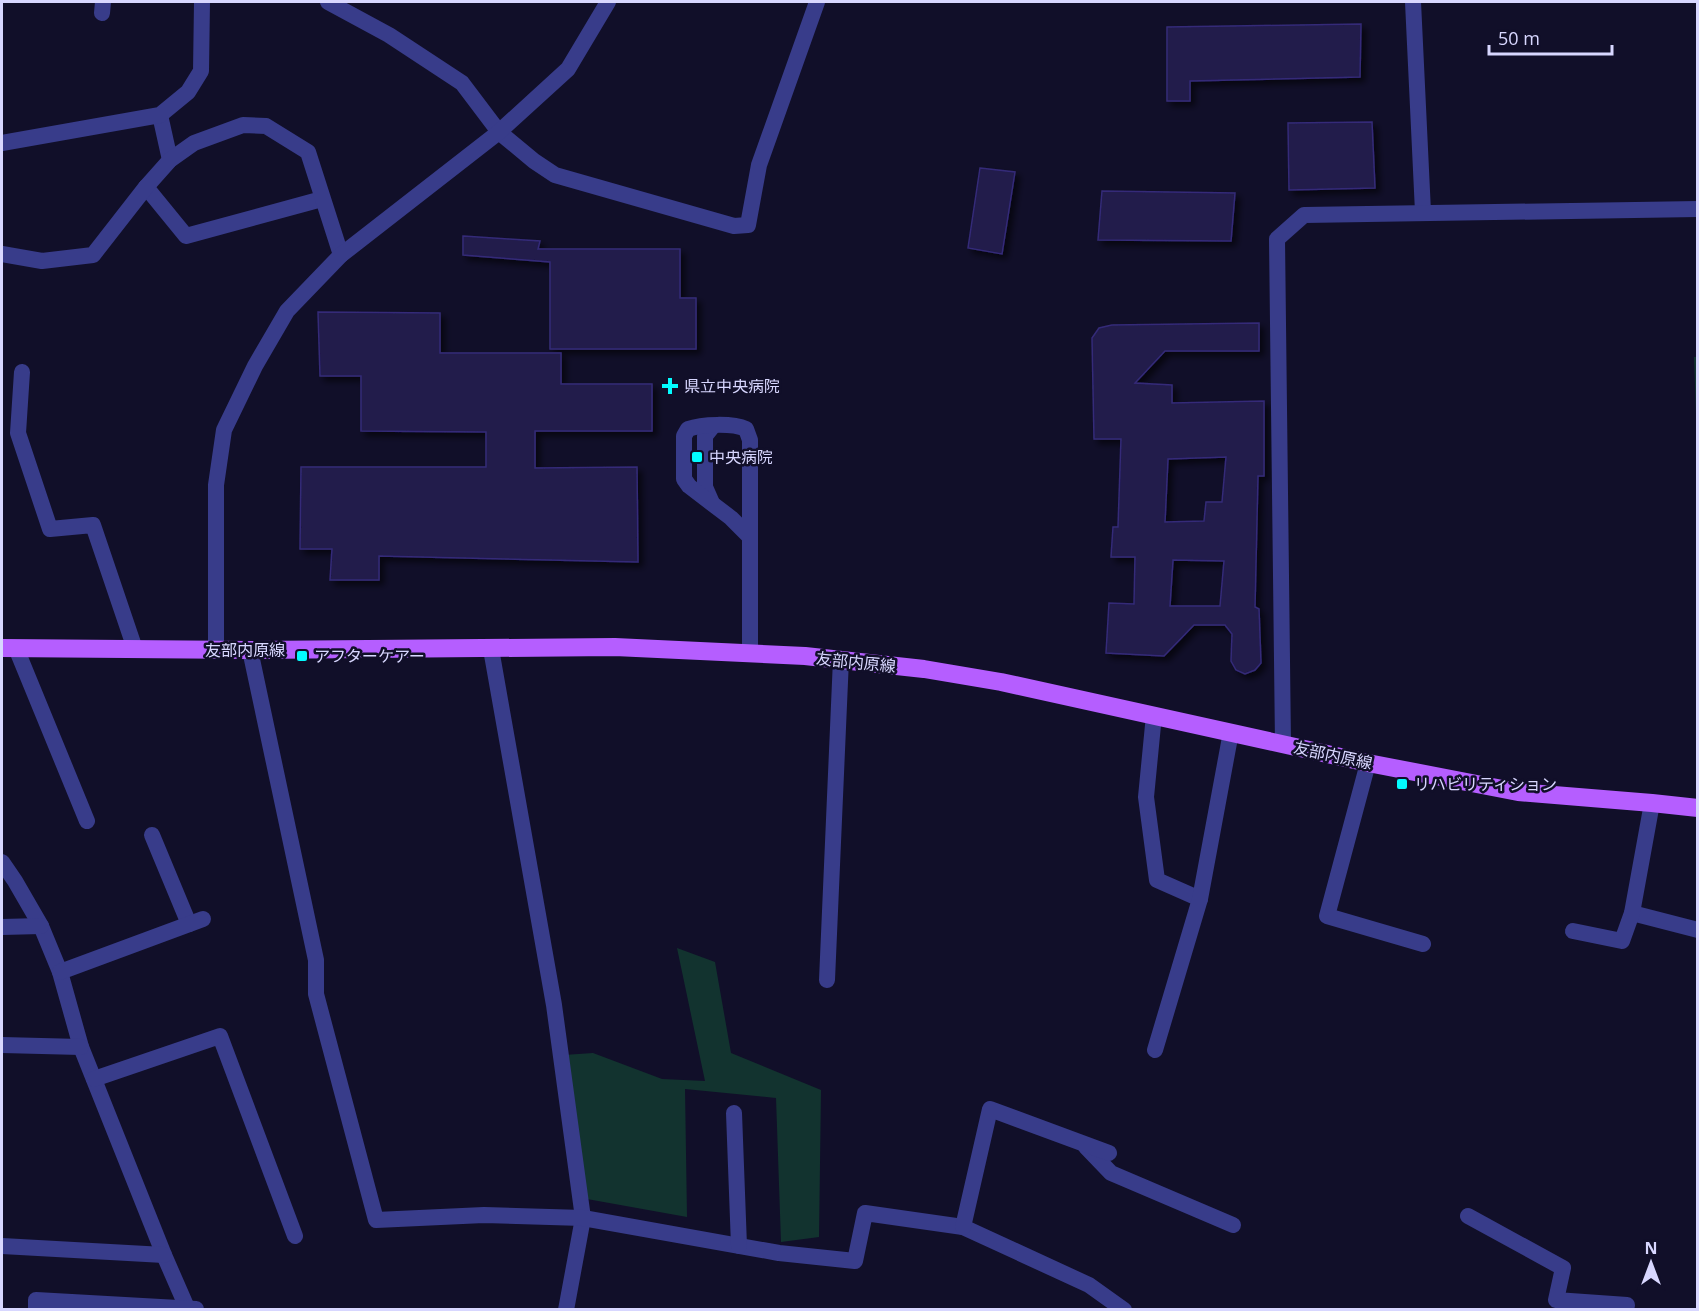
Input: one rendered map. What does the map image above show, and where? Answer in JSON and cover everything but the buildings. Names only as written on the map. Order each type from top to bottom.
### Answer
[{"type":"main road","name":"友部内原線","points":[[9,648],[250,650],[615,647],[750,652],[840,659],[924,669],[1000,682],[1368,763],[1518,792],[1698,808]]},
{"type":"street","points":[[2,143],[160,115],[188,92],[201,71],[202,2]]},
{"type":"street","points":[[328,2],[389,35],[462,83],[499,132],[555,175],[734,226],[748,225],[759,165],[818,2]]},
{"type":"street","points":[[216,650],[216,485],[224,430],[255,366],[287,311],[341,255],[499,132],[568,69],[608,2]]},
{"type":"street","points":[[1413,2],[1422,212]]},
{"type":"street","points":[[160,115],[170,160]]},
{"type":"street","points":[[2,254],[42,261],[93,255],[170,160],[194,143],[243,125],[266,126],[308,152],[341,255]]},
{"type":"street","points":[[146,187],[186,236],[322,199]]},
{"type":"street","points":[[1283,744],[1277,239],[1305,215],[1698,209]]},
{"type":"street","points":[[22,372],[18,434],[50,529],[93,525],[135,649]]},
{"type":"street","points":[[750,537],[731,518],[712,504],[705,487],[705,436],[712,426],[740,426],[746,429],[750,440],[750,537],[750,652]]},
{"type":"street","points":[[9,648],[87,821]]},
{"type":"street","points":[[491,649],[554,1005],[583,1218],[566,1310]]},
{"type":"street","points":[[250,650],[316,960],[316,994],[376,1220],[484,1215],[583,1218],[780,1253],[855,1262],[866,1213],[963,1227],[1089,1285],[1124,1310]]},
{"type":"street","points":[[827,980],[840,659]]},
{"type":"street","points":[[1154,715],[1146,797],[1157,880],[1200,899]]},
{"type":"street","points":[[1155,1050],[1200,899],[1231,732]]},
{"type":"street","points":[[1368,763],[1328,916],[1423,944]]},
{"type":"street","points":[[1573,931],[1622,941],[1632,913],[1652,803]]},
{"type":"street","points":[[60,972],[196,921],[152,835]]},
{"type":"street","points":[[2,862],[41,926],[60,972],[81,1047],[164,1255],[191,1309],[36,1305]]},
{"type":"street","points":[[1632,913],[1698,930]]},
{"type":"street","points":[[2,927],[41,926]]},
{"type":"street","points":[[94,1079],[220,1036],[295,1236]]},
{"type":"street","points":[[2,1045],[81,1047]]},
{"type":"street","points":[[963,1227],[990,1109],[1109,1153]]},
{"type":"street","points":[[734,1113],[739,1246]]},
{"type":"street","points":[[1083,1144],[1111,1173],[1233,1225]]},
{"type":"street","points":[[1468,1216],[1563,1268],[1556,1300],[1627,1305],[1626,1310]]},
{"type":"street","points":[[2,1246],[164,1255]]},
{"type":"green space","points":[[1694,357],[1698,357],[1697,443]]},
{"type":"green space","points":[[677,948],[715,962],[731,1053],[821,1090],[819,1237],[781,1242],[776,1098],[685,1089],[687,1217],[587,1199],[564,1055],[593,1053],[662,1079],[705,1081]]},
{"type":"place","name":"県立中央病院","points":[[670,386]]},
{"type":"place","name":"中央病院","points":[[697,457]]},
{"type":"place","name":"アフターケアー","points":[[302,656]]},
{"type":"place","name":"リハビリティション","points":[[1402,784]]}]
